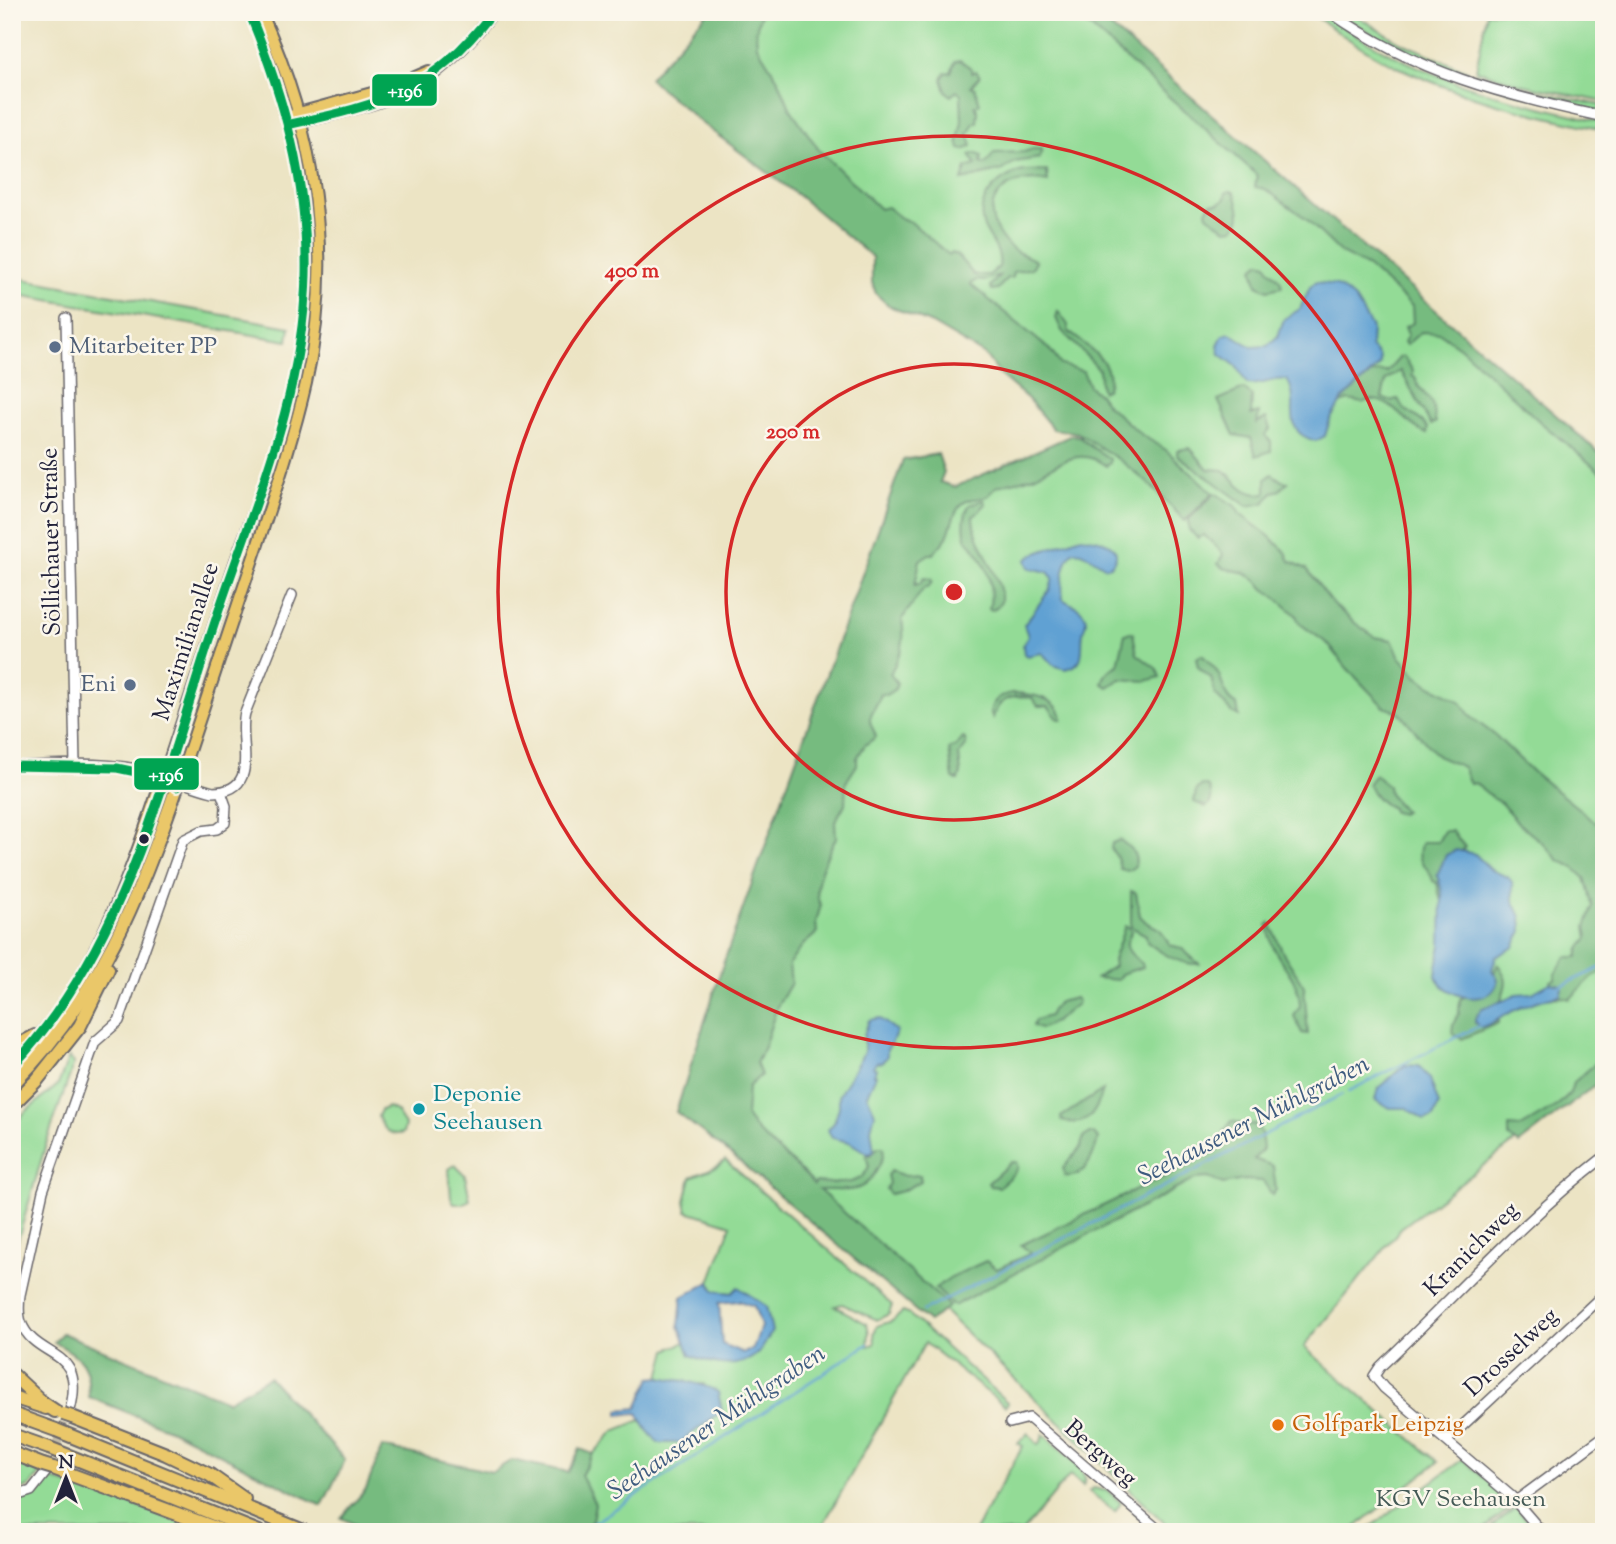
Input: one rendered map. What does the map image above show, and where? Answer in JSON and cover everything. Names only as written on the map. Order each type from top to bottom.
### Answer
[{"type":"highway","name":"Maximilianallee","points":[[12,1067],[42,1033],[74,989],[114,915],[164,776]]},
{"type":"highway","name":"Maximilianallee","points":[[12,1085],[57,1034],[110,953],[145,877],[179,781]]},
{"type":"highway","points":[[12,1105],[37,1080],[80,1026],[109,966],[110,953]]},
{"type":"highway","points":[[12,1053],[24,1042],[42,1033]]},
{"type":"highway","points":[[12,1374],[43,1403],[210,1475],[265,1514]]},
{"type":"highway","points":[[12,1397],[65,1413]]},
{"type":"highway","points":[[12,1414],[306,1532]]},
{"type":"highway","points":[[12,1435],[259,1532]]},
{"type":"highway","points":[[12,1453],[226,1532]]},
{"type":"main road","points":[[249,12],[295,119],[390,88],[442,66],[466,45],[493,12]]},
{"type":"main road","name":"Maximilianallee","points":[[179,781],[313,375],[319,239],[314,186],[279,55],[261,12]]},
{"type":"main road","name":"Maximilianallee","points":[[164,776],[279,442],[296,371],[305,312],[307,243],[295,119]]},
{"type":"street","points":[[1330,12],[1393,50],[1468,83],[1520,99],[1604,117]]},
{"type":"street","name":"Söllichauer Straße","points":[[66,318],[75,765]]},
{"type":"street","points":[[12,766],[130,768],[164,776],[213,793],[221,792],[238,782],[244,771],[246,757],[242,722],[292,596]]},
{"type":"street","points":[[65,1413],[75,1390],[72,1377],[57,1354],[28,1334],[21,1323],[19,1310],[43,1191],[95,1042],[119,1021],[183,840],[201,831],[217,829],[225,823],[226,806],[221,792]]},
{"type":"street","name":"Kranichweg","points":[[1447,1440],[1374,1377],[1380,1367],[1537,1212],[1604,1157]]},
{"type":"street","name":"Drosselweg","points":[[1447,1440],[1604,1294]]},
{"type":"street","name":"Bergweg","points":[[1010,1423],[1029,1418],[1161,1532]]},
{"type":"street","points":[[1516,1501],[1604,1436]]},
{"type":"street","points":[[1447,1440],[1516,1501],[1542,1532]]},
{"type":"street","points":[[12,1497],[31,1491],[47,1468]]},
{"type":"green space","points":[[708,12],[761,12],[756,31],[757,46],[779,81],[790,108],[819,150],[880,209],[887,207],[911,222],[949,255],[957,255],[974,275],[989,275],[999,267],[997,251],[984,227],[982,217],[982,208],[991,190],[1006,177],[1016,173],[1047,171],[1048,182],[1019,182],[999,194],[993,203],[995,227],[1011,248],[1036,261],[1032,268],[1013,272],[1012,278],[1007,278],[998,289],[992,290],[990,286],[999,276],[970,284],[1050,350],[1061,365],[1083,371],[1089,386],[1106,404],[1142,435],[1166,450],[1213,493],[1185,521],[1149,484],[1121,461],[1078,433],[1053,429],[1028,399],[1001,376],[985,355],[932,324],[889,306],[876,294],[872,282],[872,257],[799,196],[700,122],[649,78]]},
{"type":"green space","name":"Golfpark Leipzig","points":[[718,12],[1083,12],[1604,464],[1604,1066],[1559,1108],[1401,1228],[1304,1347],[1438,1462],[1349,1532],[1174,1532],[925,1293],[728,1112],[932,502],[1095,430],[676,60]]},
{"type":"green space","points":[[1073,12],[1093,12],[1133,46],[1604,457],[1604,475],[1539,421],[1461,348],[1440,333],[1421,332],[1406,345],[1404,342],[1408,335],[1405,327],[1413,323],[1412,306],[1368,267],[1341,253],[1304,217],[1265,189],[1255,187],[1257,176],[1254,172]]},
{"type":"green space","points":[[1309,12],[1322,12],[1355,34],[1423,69],[1492,94],[1604,122],[1604,130],[1501,105],[1426,80],[1378,57]]},
{"type":"green space","points":[[1337,12],[1350,12],[1400,42],[1469,72],[1463,77],[1430,63]]},
{"type":"green space","points":[[1487,12],[1570,12],[1604,23],[1604,102],[1520,84],[1476,70]]},
{"type":"green space","points":[[960,60],[971,68],[972,73],[976,71],[980,76],[971,86],[975,88],[980,104],[975,106],[978,112],[977,122],[968,134],[972,146],[964,150],[960,149],[958,141],[962,121],[961,94],[957,91],[951,96],[942,79],[945,73],[951,72],[955,61]]},
{"type":"green space","points":[[1474,73],[1522,88],[1604,106],[1604,113],[1476,81]]},
{"type":"green space","points":[[1042,149],[1040,158],[1015,162],[1003,170],[962,180],[966,168],[976,165],[970,155],[975,153],[982,156],[981,163],[985,165],[994,153]]},
{"type":"green space","points":[[1226,192],[1235,193],[1240,215],[1234,228],[1226,229],[1207,215],[1206,210],[1211,203],[1219,203],[1225,199]]},
{"type":"green space","points":[[1260,262],[1267,264],[1280,280],[1282,287],[1268,290],[1257,285],[1253,268]]},
{"type":"green space","points":[[12,277],[290,327],[288,341],[12,294]]},
{"type":"green space","points":[[1058,311],[1068,325],[1068,331],[1104,363],[1109,380],[1106,390],[1102,391],[1097,367],[1062,331],[1056,318]]},
{"type":"green space","points":[[1400,357],[1404,357],[1413,371],[1412,376],[1416,378],[1418,386],[1434,408],[1436,422],[1431,425],[1401,371],[1386,380],[1382,398],[1389,401],[1398,399],[1404,409],[1428,428],[1427,434],[1379,401],[1362,403],[1349,400],[1337,404],[1358,380],[1370,374],[1387,372]]},
{"type":"green space","points":[[1244,389],[1252,396],[1251,415],[1259,413],[1257,423],[1266,418],[1270,429],[1265,435],[1271,442],[1271,451],[1256,456],[1251,438],[1234,435],[1218,400]]},
{"type":"green space","points":[[1072,435],[1079,436],[1110,459],[1110,463],[1106,466],[1086,457],[1076,457],[1031,477],[995,488],[985,497],[965,502],[957,511],[944,541],[933,554],[920,560],[915,585],[921,583],[923,578],[931,579],[932,582],[924,588],[902,619],[902,648],[890,674],[897,683],[895,689],[886,695],[881,694],[871,715],[870,721],[876,737],[865,745],[846,782],[845,804],[835,822],[836,838],[818,880],[818,898],[821,905],[816,922],[817,933],[803,945],[789,964],[791,983],[777,1007],[756,1063],[761,1075],[748,1087],[746,1116],[761,1135],[798,1167],[814,1185],[816,1182],[847,1183],[860,1178],[869,1166],[866,1155],[871,1155],[878,1147],[883,1147],[881,1162],[866,1184],[853,1190],[819,1190],[949,1306],[929,1322],[728,1152],[676,1112],[722,967],[903,460],[938,454],[944,472],[940,482],[955,487]]},
{"type":"green space","points":[[1190,448],[1208,469],[1224,470],[1242,488],[1252,493],[1266,494],[1266,479],[1272,474],[1288,482],[1280,490],[1273,492],[1264,503],[1247,506],[1177,455],[1177,450]]},
{"type":"green space","points":[[1215,493],[1235,506],[1240,514],[1269,536],[1286,552],[1290,561],[1307,569],[1333,604],[1375,637],[1392,640],[1400,657],[1417,676],[1460,701],[1471,717],[1496,736],[1533,772],[1604,829],[1604,972],[1592,977],[1570,999],[1551,998],[1551,981],[1555,979],[1555,974],[1566,957],[1578,957],[1588,938],[1586,927],[1593,907],[1585,878],[1573,867],[1558,860],[1544,844],[1519,824],[1501,803],[1475,783],[1470,784],[1463,767],[1437,756],[1399,712],[1384,707],[1328,644],[1299,623],[1296,615],[1259,583],[1246,573],[1223,568],[1218,564],[1222,552],[1204,535],[1198,538],[1189,530],[1189,519]]},
{"type":"green space","points":[[984,500],[986,504],[973,517],[978,538],[999,586],[1000,604],[993,610],[989,609],[991,594],[987,571],[967,540],[964,530],[969,505]]},
{"type":"green space","points":[[1133,633],[1137,654],[1157,669],[1160,677],[1146,681],[1120,679],[1108,687],[1102,683],[1103,680],[1112,668],[1118,665],[1125,634]]},
{"type":"green space","points":[[1202,655],[1219,674],[1227,696],[1237,705],[1239,716],[1231,712],[1215,694],[1211,678],[1198,667],[1196,658]]},
{"type":"green space","points":[[1011,693],[1034,695],[1049,701],[1056,706],[1062,719],[1058,719],[1048,706],[1038,706],[1032,698],[1019,697],[1003,702],[993,718],[992,705],[1002,696]]},
{"type":"green space","points":[[963,738],[966,746],[959,755],[961,774],[958,780],[953,779],[949,749],[956,747]]},
{"type":"green space","points":[[1375,775],[1388,786],[1389,794],[1404,811],[1401,814],[1393,812],[1392,808],[1373,792],[1368,784]]},
{"type":"green space","points":[[1202,785],[1209,787],[1211,793],[1211,801],[1206,807],[1194,802],[1196,791]]},
{"type":"green space","points":[[1444,831],[1452,831],[1465,847],[1456,858],[1449,905],[1440,898],[1437,883],[1433,881],[1419,855],[1422,842],[1438,842]]},
{"type":"green space","points":[[1120,840],[1132,851],[1135,858],[1135,866],[1128,871],[1120,869],[1117,857],[1111,849],[1112,843]]},
{"type":"green space","points":[[1131,891],[1136,893],[1140,916],[1160,929],[1170,945],[1181,948],[1199,964],[1185,963],[1165,954],[1147,942],[1146,935],[1131,927]]},
{"type":"green space","points":[[1270,923],[1283,953],[1304,986],[1308,1034],[1302,1033],[1294,1016],[1300,1006],[1297,988],[1273,946],[1267,925]]},
{"type":"green space","points":[[1125,926],[1131,931],[1127,942],[1128,950],[1143,967],[1121,974],[1118,980],[1096,978],[1114,966],[1113,960]]},
{"type":"green space","points":[[1498,964],[1506,982],[1498,1023],[1462,1039],[1452,1033],[1459,1013],[1460,999],[1488,985]]},
{"type":"green space","points":[[1075,998],[1077,1004],[1055,1022],[1040,1029],[1033,1026],[1035,1020],[1049,1016],[1059,1002]]},
{"type":"green space","points":[[1604,1056],[1604,1078],[1519,1144],[1509,1137],[1509,1126],[1521,1127],[1558,1105],[1570,1093],[1573,1083]]},
{"type":"green space","points":[[69,1057],[74,1063],[47,1141],[13,1256],[12,1128],[24,1113],[58,1085]]},
{"type":"green space","points":[[1103,1090],[1095,1111],[1085,1120],[1071,1123],[1062,1121],[1061,1117]]},
{"type":"green space","points":[[388,1107],[396,1111],[405,1125],[403,1133],[390,1133],[382,1124],[378,1116],[381,1110]]},
{"type":"green space","points":[[1232,1121],[1244,1125],[1255,1124],[1261,1133],[1263,1149],[1254,1159],[1273,1166],[1276,1190],[1272,1195],[1263,1181],[1244,1180],[1223,1184],[1208,1178],[1195,1179],[954,1306],[935,1288],[951,1277],[986,1261],[997,1269],[1031,1253],[1021,1245],[1180,1169],[1219,1144],[1225,1138],[1224,1131]]},
{"type":"green space","points":[[1094,1134],[1098,1139],[1088,1165],[1078,1174],[1065,1176],[1063,1168],[1080,1148],[1084,1137]]},
{"type":"green space","points":[[725,1160],[892,1305],[889,1314],[877,1320],[842,1304],[835,1306],[867,1324],[868,1346],[875,1344],[874,1333],[877,1326],[892,1321],[903,1312],[910,1315],[1008,1403],[1005,1406],[925,1343],[819,1532],[591,1532],[594,1526],[587,1524],[581,1475],[593,1454],[614,1431],[641,1420],[647,1430],[679,1443],[713,1419],[704,1384],[690,1384],[660,1377],[667,1350],[685,1342],[690,1355],[757,1354],[766,1306],[732,1293],[714,1291],[710,1282],[731,1225],[687,1211],[685,1201],[691,1177],[718,1166]]},
{"type":"green space","points":[[1011,1162],[1016,1162],[1018,1167],[1015,1173],[999,1187],[990,1186],[988,1183]]},
{"type":"green space","points":[[455,1165],[465,1175],[470,1200],[462,1204],[454,1204],[451,1198],[449,1169]]},
{"type":"green space","points":[[891,1171],[905,1176],[920,1175],[921,1181],[890,1194],[886,1189],[889,1183],[887,1175]]},
{"type":"green space","points":[[62,1333],[227,1401],[269,1377],[345,1460],[322,1506],[174,1431],[89,1397],[87,1376],[82,1363],[54,1342]]},
{"type":"green space","points":[[1028,1433],[1038,1445],[1043,1434],[1079,1466],[1085,1478],[1083,1486],[1070,1475],[1022,1532],[974,1532],[1023,1446],[1018,1443]]},
{"type":"green space","points":[[382,1447],[492,1472],[512,1460],[568,1472],[580,1449],[593,1454],[581,1475],[595,1504],[592,1521],[582,1532],[371,1532],[341,1518],[366,1489]]},
{"type":"green space","name":"KGV Seehausen","points":[[1463,1459],[1514,1505],[1480,1532],[1364,1532]]},
{"type":"green space","points":[[12,1461],[42,1473],[29,1487],[12,1493]]},
{"type":"green space","points":[[49,1479],[98,1491],[205,1532],[12,1532],[12,1503],[42,1489]]},
{"type":"green space","points":[[1093,1488],[1108,1491],[1121,1503],[1115,1512],[1089,1491]]},
{"type":"green space","name":"KGV Seehausen","points":[[1516,1507],[1537,1532],[1485,1532]]},
{"type":"water","points":[[1316,282],[1336,285],[1354,298],[1372,328],[1371,347],[1380,360],[1379,366],[1342,400],[1330,420],[1325,436],[1316,441],[1297,430],[1293,415],[1293,398],[1287,380],[1247,384],[1236,366],[1220,354],[1218,345],[1223,335],[1230,333],[1252,347],[1267,346],[1278,336],[1284,319],[1300,309],[1310,287]]},
{"type":"water","points":[[1081,537],[1109,544],[1116,553],[1110,566],[1106,567],[1082,552],[1074,551],[1067,560],[1063,599],[1081,610],[1086,620],[1080,660],[1065,669],[1053,665],[1042,653],[1027,656],[1024,654],[1023,646],[1028,636],[1024,625],[1050,589],[1053,578],[1048,572],[1029,568],[1026,560],[1034,554]]},
{"type":"water","points":[[1456,850],[1475,854],[1491,870],[1508,877],[1512,882],[1513,900],[1521,917],[1522,931],[1514,947],[1496,957],[1492,970],[1498,979],[1494,989],[1479,997],[1458,995],[1441,984],[1436,976],[1441,945],[1442,891],[1437,875],[1446,855]]},
{"type":"water","points":[[1550,983],[1561,985],[1560,995],[1521,1007],[1485,1026],[1481,1027],[1475,1023],[1475,1018],[1482,1008],[1516,994],[1532,993]]},
{"type":"water","points":[[879,1018],[897,1031],[887,1049],[887,1057],[873,1067],[876,1069],[876,1075],[867,1095],[875,1113],[871,1129],[874,1152],[868,1154],[849,1142],[832,1138],[828,1130],[834,1123],[839,1107],[839,1095],[864,1052],[864,1035],[869,1020]]},
{"type":"water","points":[[1405,1065],[1419,1066],[1430,1079],[1439,1105],[1433,1118],[1424,1120],[1407,1108],[1390,1108],[1375,1100],[1378,1088]]},
{"type":"water","points":[[710,1282],[714,1291],[732,1293],[738,1287],[766,1306],[772,1331],[759,1353],[740,1363],[715,1363],[690,1355],[679,1326],[682,1297]],"holes":[[[739,1301],[754,1306],[761,1326],[753,1349],[743,1353],[722,1344],[719,1303]]]},
{"type":"water","points":[[660,1377],[697,1384],[718,1392],[722,1411],[679,1443],[658,1443],[638,1413],[619,1415],[619,1410],[637,1408],[651,1378]]},
{"type":"waterway","name":"Seehausener Mühlgraben","points":[[1559,987],[1604,966]]},
{"type":"waterway","name":"Seehausener Mühlgraben","points":[[1349,1091],[1481,1025]]},
{"type":"waterway","name":"Seehausener Mühlgraben","points":[[923,1311],[1343,1094]]},
{"type":"waterway","name":"Seehausener Mühlgraben","points":[[585,1532],[589,1526],[868,1344]]},
{"type":"tunnel","points":[[47,1470],[69,1411]]},
{"type":"transit line","name":"+196","points":[[12,1067],[53,1018],[87,965],[140,850],[263,485],[287,403],[303,319],[306,275],[303,207],[283,108],[249,12]]},
{"type":"transit line","name":"+196","points":[[291,124],[354,109],[404,90],[449,60],[493,12]]},
{"type":"transit line","name":"+196","points":[[12,766],[117,768],[179,781],[177,787]]},
{"type":"place","name":"Mitarbeiter PP","points":[[55,347]]},
{"type":"place","name":"Eni","points":[[130,685]]},
{"type":"place","name":"Deponie Seehausen","points":[[419,1109]]},
{"type":"place","name":"Golfpark Leipzig","points":[[1278,1425]]}]
